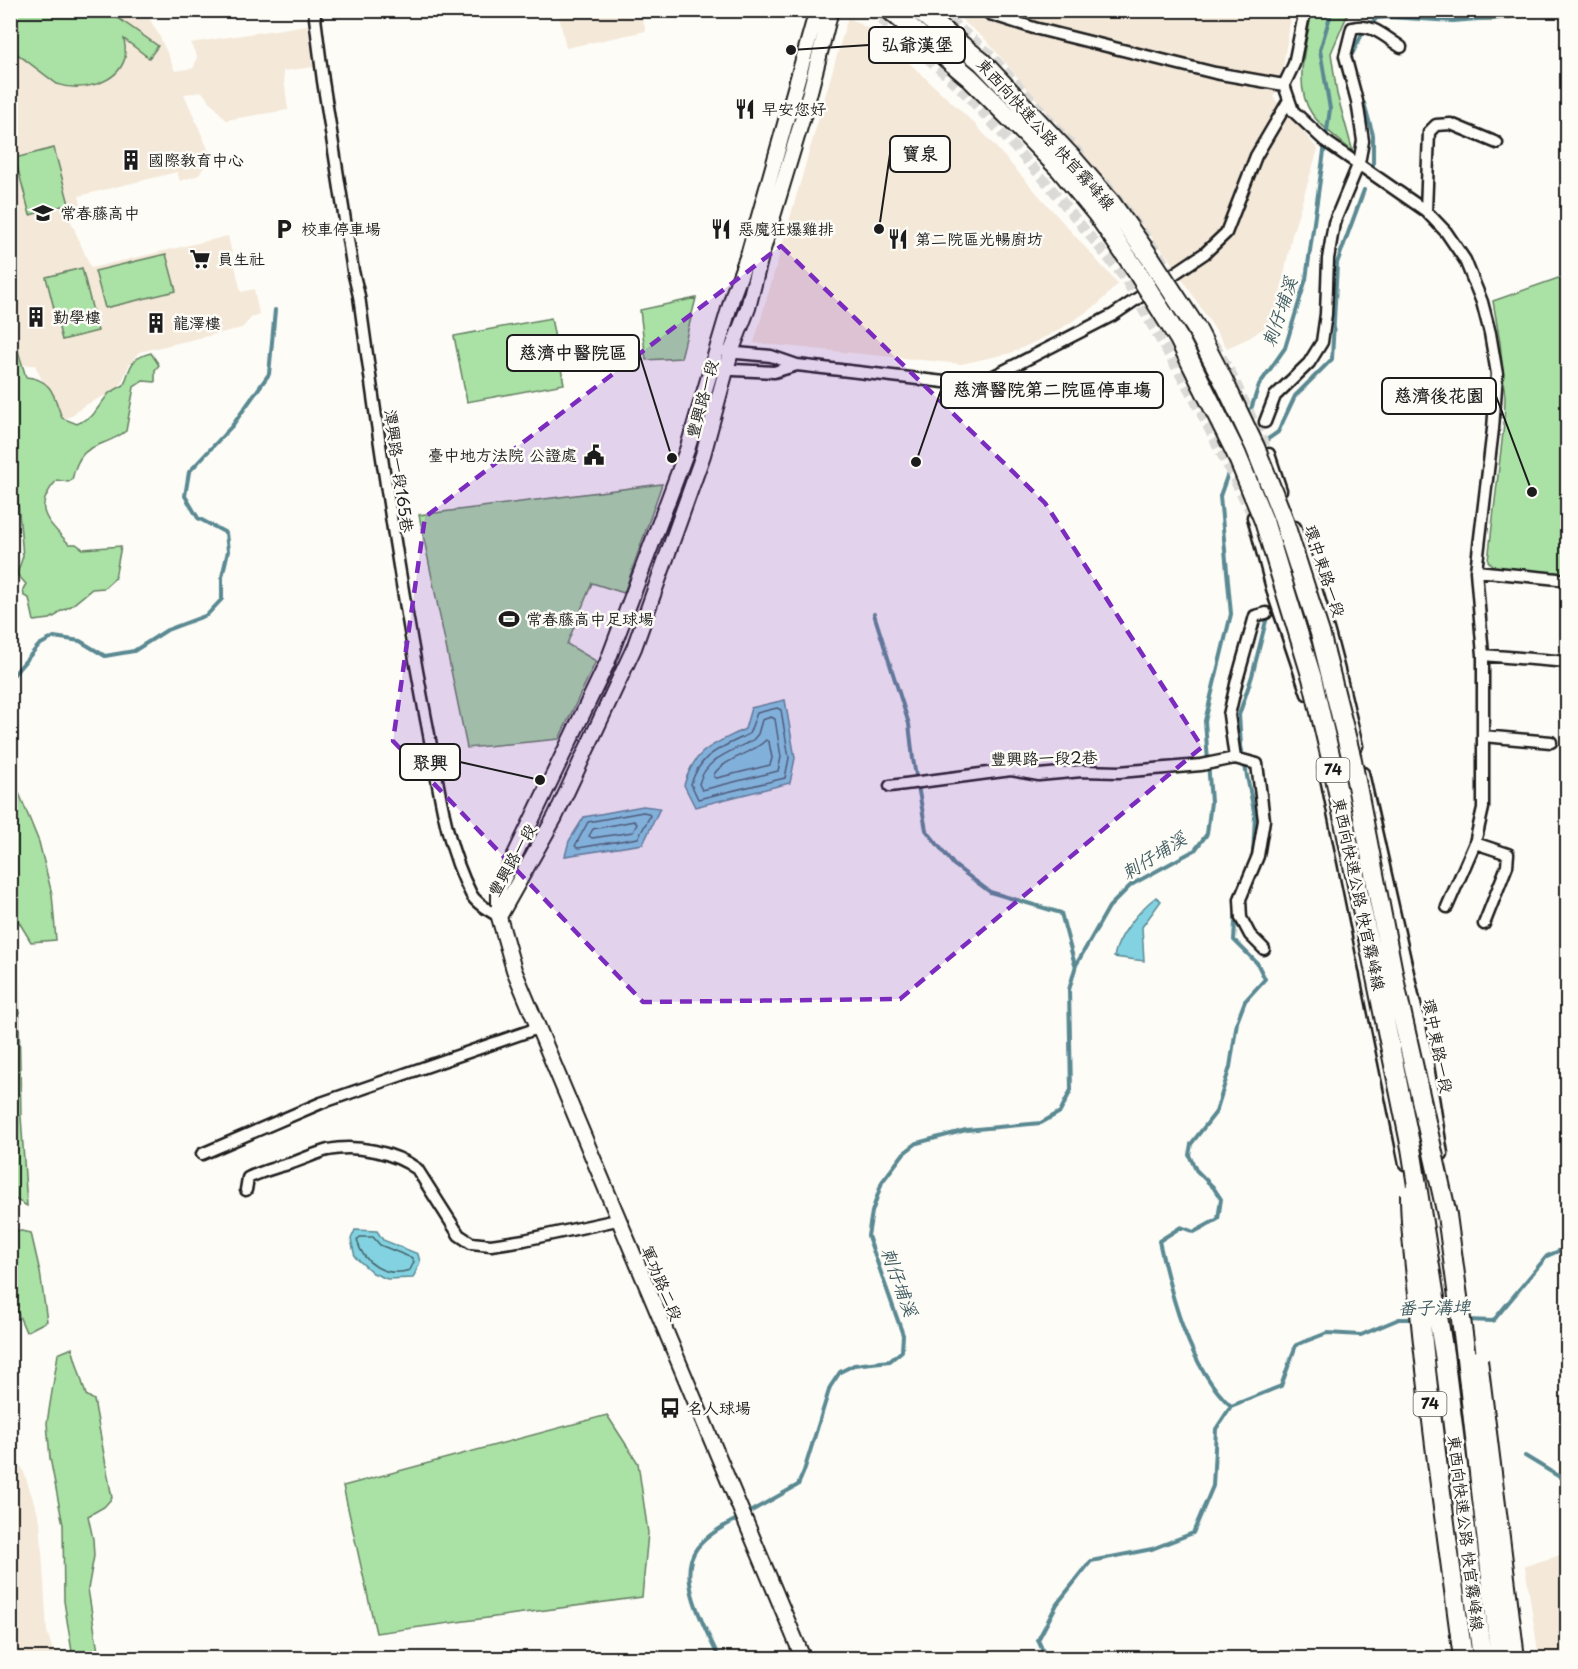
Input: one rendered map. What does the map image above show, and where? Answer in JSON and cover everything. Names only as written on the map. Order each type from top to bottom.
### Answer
[{"type":"highway","name":"東西向快速公路 快官霧峰線","points":[[890,10],[970,78],[1016,123],[1060,169],[1097,214],[1136,270],[1179,339],[1236,453],[1264,521],[1312,678],[1332,763],[1411,1148],[1444,1354],[1482,1659]]},
{"type":"highway","name":"東西向快速公路 快官霧峰線","points":[[918,10],[982,62],[1111,203],[1196,328],[1255,447],[1282,515],[1320,633],[1352,759],[1398,1000],[1447,1215],[1465,1349],[1500,1659]]},
{"type":"highway","name":"74","points":[[1411,1148],[1410,1221],[1429,1399],[1463,1659]]},
{"type":"highway","name":"74","points":[[1447,1215],[1465,1278],[1475,1336],[1515,1659]]},
{"type":"street","name":"潭興路一段165巷","points":[[314,10],[323,81],[359,296],[386,491],[440,802],[453,849],[472,897],[500,917]]},
{"type":"street","name":"豐興路一段","points":[[500,917],[499,888],[607,663],[687,450],[734,292],[749,252],[817,10]]},
{"type":"street","name":"豐興路一段","points":[[500,917],[555,817],[634,648],[704,455],[731,352],[748,308],[761,256],[806,107],[831,10]]},
{"type":"street","points":[[985,10],[990,14],[1034,28],[1215,73],[1284,86]]},
{"type":"street","points":[[1305,10],[1294,64],[1284,86],[1293,111],[1325,141],[1426,211],[1446,232],[1465,260],[1482,302],[1497,374],[1493,429],[1476,571],[1483,655],[1482,808],[1474,843],[1447,907]]},
{"type":"street","points":[[1265,422],[1275,396],[1309,363],[1322,342],[1326,314],[1328,259],[1334,223],[1359,163],[1363,141],[1357,101],[1345,56],[1352,28],[1361,25],[1371,27],[1401,47]]},
{"type":"street","points":[[717,351],[771,356],[797,365],[944,382],[990,378],[1113,315],[1205,253],[1226,232],[1256,156],[1289,100]]},
{"type":"street","points":[[1426,211],[1429,132],[1436,125],[1451,124],[1497,143]]},
{"type":"street","points":[[712,369],[774,372],[797,365]]},
{"type":"street","name":"環中東路一段","points":[[1269,454],[1315,582],[1340,672],[1426,1053],[1444,1174],[1452,1209],[1487,1478],[1506,1659]]},
{"type":"street","points":[[1253,517],[1274,596],[1309,700],[1408,1180],[1426,1287],[1452,1531],[1470,1659]]},
{"type":"street","points":[[1476,571],[1568,580]]},
{"type":"street","points":[[1264,949],[1250,935],[1241,918],[1240,899],[1258,856],[1264,820],[1257,764],[1235,758],[1229,715],[1255,616],[1266,613]]},
{"type":"street","points":[[1483,655],[1568,662]]},
{"type":"street","points":[[1483,736],[1551,742]]},
{"type":"street","name":"豐興路一段2巷","points":[[890,786],[1011,770],[1039,775],[1082,771],[1119,771],[1201,765],[1235,758]]},
{"type":"street","points":[[1474,843],[1508,854],[1507,866],[1484,924]]},
{"type":"street","name":"軍功路二段","points":[[500,917],[514,970],[802,1659]]},
{"type":"street","points":[[202,1154],[321,1103],[538,1028]]},
{"type":"street","points":[[246,1190],[248,1178],[260,1173],[328,1150],[357,1149],[382,1153],[417,1169],[459,1235],[471,1243],[491,1245],[513,1242],[617,1220]]},
{"type":"street","points":[[1408,1180],[1444,1174]]},
{"type":"highlighted area","points":[[781,246],[1045,503],[1202,747],[900,999],[643,1002],[393,741],[425,517]]},
{"type":"shaded area","name":"常春藤高中","points":[[11,11],[145,11],[175,71],[194,68],[197,56],[190,43],[307,25],[314,67],[283,71],[288,110],[226,120],[202,92],[184,94],[211,156],[199,175],[180,181],[177,172],[79,196],[82,209],[69,217],[91,268],[228,236],[241,292],[254,289],[259,314],[252,317],[242,328],[139,352],[129,365],[119,389],[83,406],[72,416],[60,419],[35,365],[16,365],[11,348],[10,116],[13,110]]},
{"type":"shaded area","points":[[558,11],[640,11],[646,31],[566,48]]},
{"type":"shaded area","points":[[951,11],[1292,11],[1280,85],[1273,97],[1318,149],[1292,235],[1275,320],[1251,337],[1227,348],[1168,257],[986,40]]},
{"type":"shaded area","points":[[848,17],[879,35],[976,125],[1118,284],[1097,305],[1056,332],[1011,353],[961,364],[754,343]]},
{"type":"shaded area","points":[[22,1467],[40,1520],[47,1631],[55,1658],[11,1658],[11,1470]]},
{"type":"shaded area","points":[[1567,1553],[1567,1658],[1539,1658],[1525,1566]]},
{"type":"green space","points":[[1567,10],[1567,16],[1547,15],[1483,20],[1455,18],[1418,11]]},
{"type":"green space","points":[[10,11],[108,11],[158,46],[149,58],[124,39],[125,58],[114,75],[86,86],[57,84],[11,49]]},
{"type":"green space","points":[[1312,11],[1349,11],[1331,53],[1337,94],[1353,152],[1321,124],[1306,103],[1302,77]]},
{"type":"green space","points":[[54,148],[69,204],[30,215],[15,158]]},
{"type":"green space","points":[[166,254],[176,291],[105,308],[95,271]]},
{"type":"green space","points":[[82,268],[98,331],[62,340],[46,277]]},
{"type":"green space","points":[[1567,275],[1567,574],[1495,568],[1488,561],[1505,398],[1500,342],[1493,301]]},
{"type":"green space","points":[[696,298],[681,358],[646,360],[640,310]]},
{"type":"green space","points":[[551,318],[564,384],[467,402],[454,336]]},
{"type":"green space","points":[[10,335],[26,377],[35,378],[47,385],[54,396],[62,418],[77,424],[92,416],[109,393],[124,385],[132,364],[139,357],[151,353],[159,365],[155,370],[155,382],[143,381],[134,387],[126,431],[86,451],[76,467],[72,480],[68,482],[57,480],[45,499],[45,514],[69,544],[76,544],[83,549],[121,546],[115,578],[104,588],[92,589],[50,619],[34,621],[29,598],[24,596],[23,589],[26,584],[17,574],[23,556],[16,480],[11,471]]},
{"type":"green space","name":"常春藤高中足球場","points":[[662,484],[624,593],[592,583],[567,644],[596,661],[559,739],[467,748],[419,515]]},
{"type":"green space","points":[[11,788],[19,793],[39,842],[52,894],[56,940],[31,942],[11,909]]},
{"type":"green space","points":[[11,962],[18,967],[21,1116],[27,1206],[11,1197]]},
{"type":"green space","points":[[11,1229],[31,1233],[40,1272],[47,1321],[26,1332],[11,1297]]},
{"type":"green space","points":[[72,1348],[86,1395],[94,1400],[112,1498],[104,1507],[88,1516],[94,1556],[88,1589],[99,1658],[73,1658],[64,1601],[63,1525],[50,1458],[47,1423],[58,1354]]},
{"type":"green space","points":[[607,1415],[638,1463],[648,1533],[642,1597],[376,1633],[343,1486]]},
{"type":"water","points":[[785,700],[795,758],[790,783],[695,807],[684,785],[688,773],[700,755],[715,744],[745,729],[751,708]]},
{"type":"water","points":[[643,806],[660,808],[643,844],[565,856],[569,841],[584,817]]},
{"type":"water","points":[[1156,897],[1161,901],[1142,927],[1144,961],[1114,957],[1130,924]]},
{"type":"water","points":[[355,1230],[377,1231],[383,1240],[418,1254],[420,1262],[413,1278],[387,1279],[373,1273],[355,1257],[351,1239]]},
{"type":"waterway","name":"刺仔埔溪","points":[[1248,418],[1259,385],[1285,348],[1306,279],[1330,109],[1320,50],[1332,10]]},
{"type":"waterway","points":[[1368,26],[1377,18],[1453,21],[1503,17],[1531,10]]},
{"type":"waterway","points":[[1352,54],[1362,34]]},
{"type":"waterway","points":[[1364,103],[1373,135],[1373,170]]},
{"type":"waterway","points":[[1261,444],[1278,432],[1295,396],[1332,359],[1337,263],[1364,190]]},
{"type":"waterway","points":[[10,679],[39,645],[54,637],[80,641],[105,656],[134,651],[167,630],[207,615],[222,599],[222,577],[228,551],[226,533],[198,518],[185,496],[189,472],[232,426],[269,374],[275,310]]},
{"type":"waterway","name":"刺仔埔溪","points":[[746,1514],[798,1485],[830,1387],[840,1372],[854,1365],[890,1361],[902,1351],[903,1335],[868,1236],[872,1212],[882,1182],[904,1153],[917,1143],[966,1130],[1041,1123],[1060,1112],[1071,1090],[1069,990],[1076,965],[1109,907],[1131,885],[1195,850],[1207,834],[1211,802],[1205,721],[1231,614],[1220,496],[1232,462]]},
{"type":"waterway","points":[[1253,855],[1255,816],[1241,746],[1239,715],[1252,676],[1268,613]]},
{"type":"waterway","points":[[874,614],[909,724],[926,830],[954,865],[990,892],[1061,913],[1075,965]]},
{"type":"waterway","points":[[1231,1406],[1216,1390],[1193,1351],[1176,1307],[1159,1241],[1181,1227],[1194,1232],[1218,1219],[1221,1199],[1196,1170],[1189,1155],[1191,1144],[1216,1112],[1230,1067],[1237,1022],[1245,1001],[1265,979],[1257,963],[1234,940],[1236,907]]},
{"type":"waterway","name":"番子溝埤","points":[[1466,1320],[1493,1321],[1547,1256],[1568,1247]]},
{"type":"waterway","name":"番子溝埤","points":[[1046,1658],[1038,1640],[1057,1604],[1091,1561],[1152,1549],[1193,1533],[1213,1486],[1216,1429],[1231,1406],[1281,1386],[1296,1345],[1327,1333],[1361,1335],[1399,1319],[1416,1319]]},
{"type":"waterway","points":[[1525,1456],[1568,1482]]},
{"type":"waterway","name":"刺仔埔溪","points":[[719,1658],[695,1603],[689,1573],[691,1560],[697,1548],[716,1531],[739,1518]]},
{"type":"tunnel","points":[[869,10],[915,47],[961,89],[1047,183],[1125,279],[1192,395],[1253,517]]},
{"type":"tunnel","points":[[938,10],[988,52],[1083,157]]},
{"type":"tunnel","points":[[1105,182],[1159,254],[1176,282]]},
{"type":"tunnel","points":[[1214,344],[1231,373],[1269,454]]},
{"type":"place","name":"弘爺漢堡","points":[[791,50]]},
{"type":"place","name":"早安您好","points":[[745,109]]},
{"type":"place","name":"國際教育中心","points":[[131,160]]},
{"type":"place","name":"常春藤高中","points":[[43,213]]},
{"type":"place","name":"校車停車場","points":[[284,229]]},
{"type":"place","name":"惡魔狂爆雞排","points":[[721,229]]},
{"type":"place","name":"寶泉","points":[[879,229]]},
{"type":"place","name":"第二院區光暢廚坊","points":[[898,239]]},
{"type":"place","name":"員生社","points":[[200,259]]},
{"type":"place","name":"勤學樓","points":[[36,317]]},
{"type":"place","name":"龍澤樓","points":[[156,323]]},
{"type":"place","name":"臺中地方法院 公證處","points":[[594,455]]},
{"type":"place","name":"慈濟中醫院區","points":[[672,458]]},
{"type":"place","name":"慈濟醫院第二院區停車塲","points":[[916,462]]},
{"type":"place","name":"慈濟後花園","points":[[1532,492]]},
{"type":"place","name":"常春藤高中足球場","points":[[509,619]]},
{"type":"place","name":"聚興","points":[[540,780]]},
{"type":"place","name":"名人球場","points":[[670,1408]]}]
